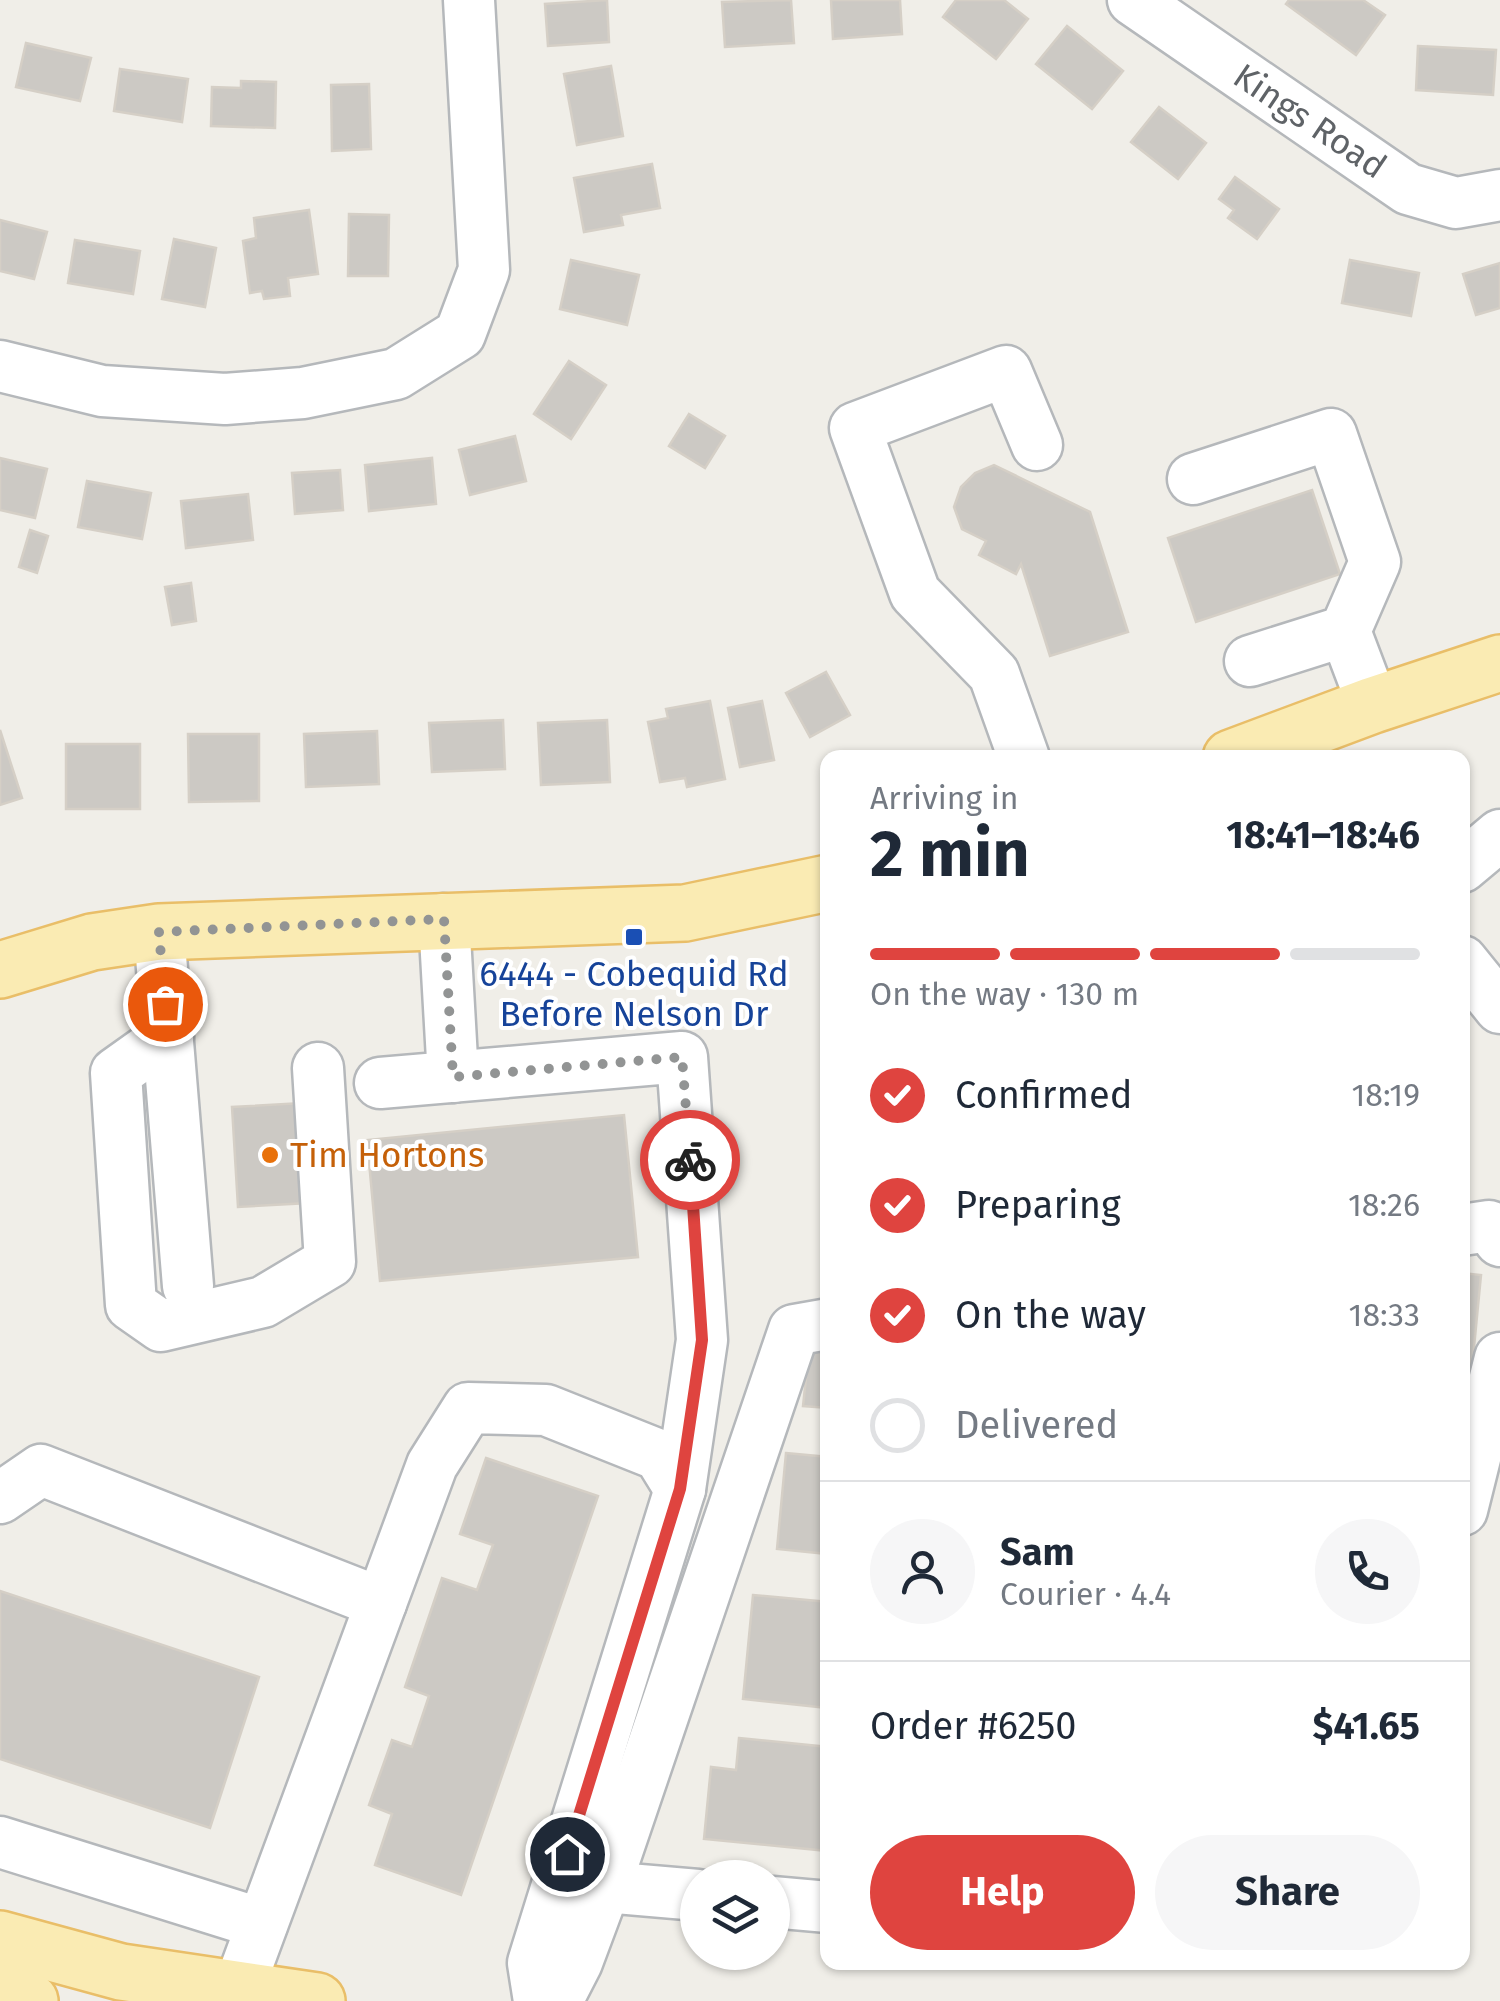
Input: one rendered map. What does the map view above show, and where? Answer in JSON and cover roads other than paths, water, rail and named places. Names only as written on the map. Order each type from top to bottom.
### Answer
[{"type":"main road","points":[[1293,749],[1372,705],[1500,664]]},
{"type":"main road","points":[[0,970],[92,942],[159,932],[685,913],[820,886]]},
{"type":"main road","points":[[0,1939],[121,1972],[317,2001]]},
{"type":"main road","points":[[0,1993],[30,2001]]},
{"type":"street","points":[[0,366],[102,391],[225,399],[303,393],[396,374],[460,334],[484,270],[468,0]]},
{"type":"street","name":"Kings Road","points":[[1133,0],[1408,188],[1456,203],[1500,195]]},
{"type":"street","points":[[1021,750],[994,674],[915,593],[855,428],[1006,371],[1037,445]]},
{"type":"street","points":[[1192,479],[1331,434],[1375,562],[1346,631],[1372,705]]},
{"type":"street","points":[[1250,661],[1346,631]]},
{"type":"street","points":[[1470,860],[1500,834]]},
{"type":"street","points":[[444,919],[453,1077]]},
{"type":"street","points":[[159,932],[188,1286]]},
{"type":"street","points":[[1470,971],[1500,1008]]},
{"type":"street","points":[[168,1036],[116,1073],[130,1305],[161,1326],[263,1302],[330,1262],[318,1068]]},
{"type":"street","points":[[380,1083],[682,1057],[702,1340],[680,1489],[532,1963],[539,2001]]},
{"type":"street","points":[[1470,1229],[1489,1226],[1500,1241]]},
{"type":"street","points":[[556,2001],[577,1962],[605,1887],[794,1330],[820,1325]]},
{"type":"street","points":[[1470,1478],[1500,1358]]},
{"type":"street","points":[[238,1990],[432,1465],[468,1408],[546,1410],[659,1455],[680,1489]]},
{"type":"street","points":[[0,1498],[41,1470],[381,1603]]},
{"type":"street","points":[[0,1842],[262,1924]]},
{"type":"street","points":[[605,1887],[680,1894]]},
{"type":"street","points":[[790,1904],[820,1906]]},
{"type":"place","name":"6444 - Cobequid Rd Before Nelson Dr","points":[[634,937]]},
{"type":"place","name":"Tim Hortons","points":[[270,1155]]}]
